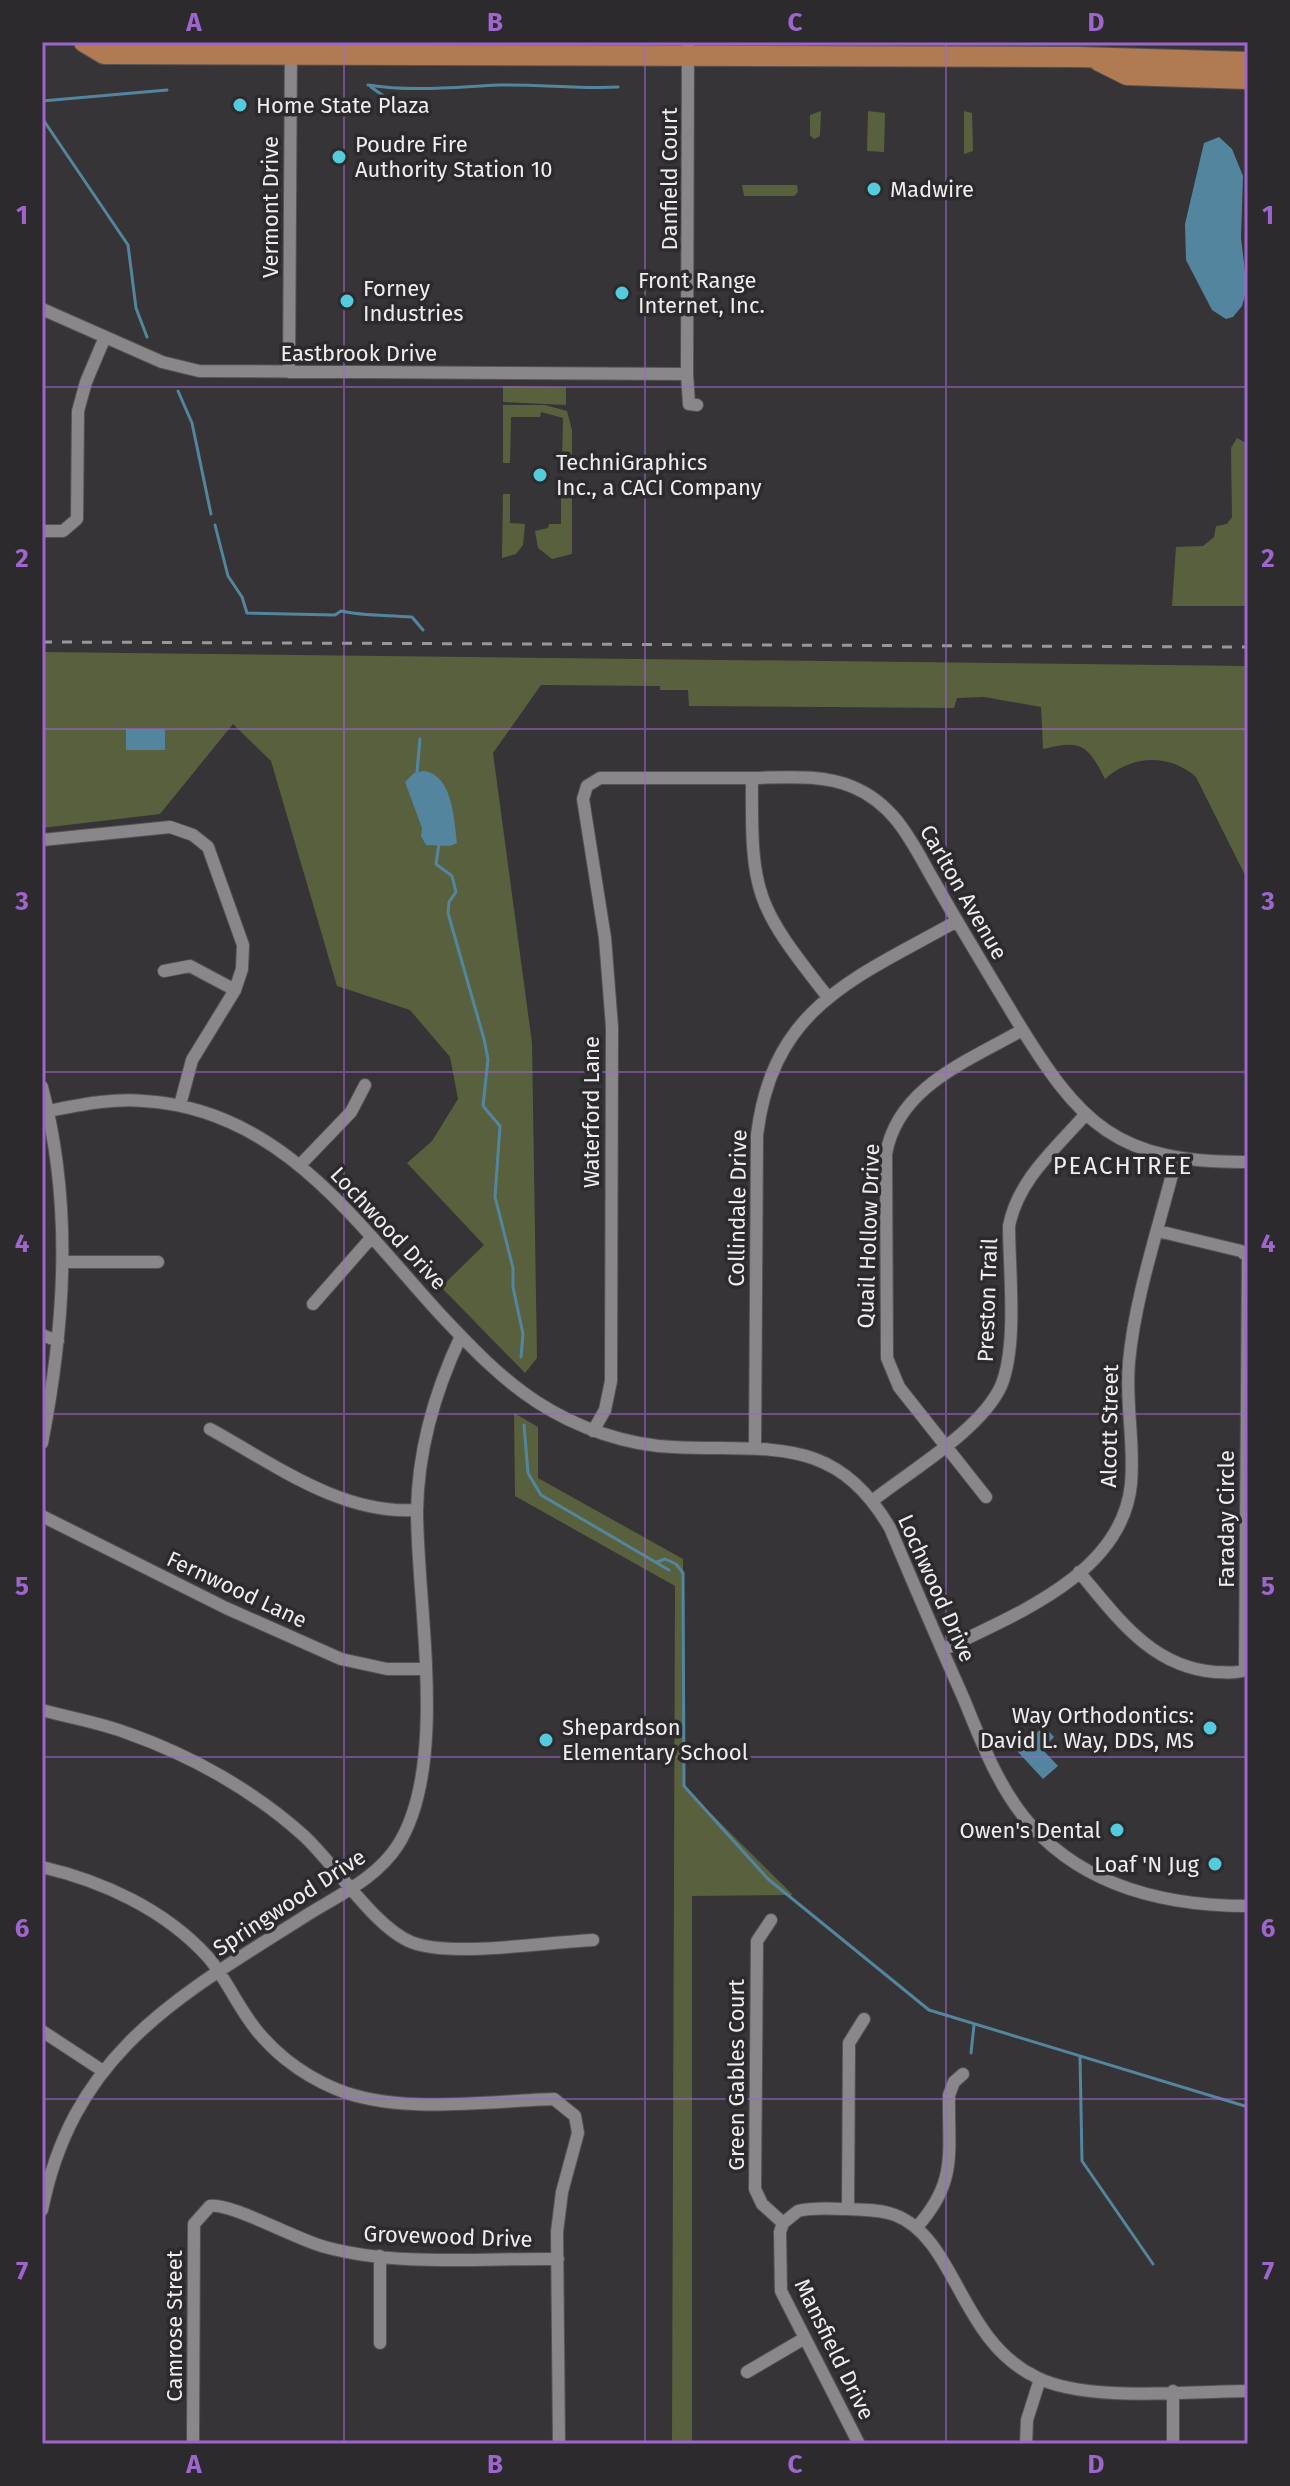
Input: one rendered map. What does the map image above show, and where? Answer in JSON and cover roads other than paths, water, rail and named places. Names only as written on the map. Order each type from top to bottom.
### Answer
[{"type":"main road","points":[[84,42],[104,54],[290,49],[689,49],[1248,62]]},
{"type":"main road","points":[[1092,57],[1127,75],[1248,79]]},
{"type":"street","name":"Vermont Drive","points":[[289,372],[290,49]]},
{"type":"street","name":"Danfield Court","points":[[689,49],[687,374],[689,404],[697,405]]},
{"type":"street","name":"Eastbrook Drive","points":[[42,309],[179,368],[289,372],[687,374]]},
{"type":"street","points":[[42,531],[63,531],[77,519],[78,411],[86,382],[105,337]]},
{"type":"street","name":"Carlton Avenue","points":[[584,793],[600,778],[817,778],[852,787],[870,796],[902,825],[1051,1076],[1085,1115],[1123,1141],[1176,1159],[1248,1162]]},
{"type":"street","points":[[752,778],[751,855],[757,891],[778,934],[827,996]]},
{"type":"street","name":"Waterford Lane","points":[[584,793],[605,938],[612,1027],[611,1381],[605,1410],[593,1431]]},
{"type":"street","points":[[42,840],[176,827],[198,838],[216,863],[243,945],[242,969],[235,990],[192,1060],[180,1105]]},
{"type":"street","name":"Collindale Drive","points":[[755,1447],[760,1111],[771,1075],[787,1042],[827,996],[957,921]]},
{"type":"street","points":[[164,971],[190,966],[235,990]]},
{"type":"street","name":"Quail Hollow Drive","points":[[986,1497],[899,1387],[887,1358],[889,1141],[902,1111],[923,1089],[1022,1030]]},
{"type":"street","points":[[301,1164],[351,1112],[365,1085]]},
{"type":"street","points":[[42,1087],[59,1187],[64,1262],[58,1341],[42,1443]]},
{"type":"street","name":"Lochwood Drive","points":[[48,1111],[118,1100],[180,1105],[239,1126],[301,1164],[461,1336],[537,1402],[593,1431],[626,1440],[674,1447],[755,1447],[811,1457],[843,1474],[872,1501],[890,1528],[1005,1789],[1024,1818],[1060,1851],[1095,1875],[1135,1893],[1190,1905],[1248,1906]]},
{"type":"street","name":"Preston Trail","points":[[872,1501],[980,1417],[1004,1376],[1009,1352],[1009,1226],[1017,1198],[1085,1115]]},
{"type":"street","name":"Alcott Street","points":[[943,1650],[1026,1608],[1079,1572],[1103,1550],[1123,1516],[1129,1497],[1129,1360],[1176,1159]]},
{"type":"street","name":"Faraday Circle","points":[[1079,1572],[1126,1628],[1153,1651],[1193,1668],[1225,1672],[1245,1670],[1248,1257],[1241,1251],[1158,1231]]},
{"type":"street","points":[[313,1304],[371,1238]]},
{"type":"street","points":[[64,1262],[158,1262]]},
{"type":"street","points":[[42,1335],[58,1341]]},
{"type":"street","name":"Springwood Drive","points":[[42,2210],[60,2148],[80,2106],[103,2071],[143,2026],[219,1971],[378,1870],[393,1853],[416,1804],[425,1745],[417,1510],[430,1415],[461,1336]]},
{"type":"street","points":[[42,1344],[58,1341]]},
{"type":"street","points":[[210,1429],[339,1498],[379,1510],[417,1510]]},
{"type":"street","name":"Fernwood Lane","points":[[42,1516],[226,1608],[341,1659],[387,1669],[424,1669]]},
{"type":"street","points":[[42,1710],[131,1734],[192,1761],[276,1814],[302,1834],[384,1926],[399,1936],[430,1948],[593,1940]]},
{"type":"street","points":[[42,1867],[98,1884],[141,1905],[195,1944],[219,1971],[247,2018],[271,2047],[312,2078],[337,2090],[379,2101],[406,2103],[560,2102],[575,2116],[578,2133],[559,2211],[559,2444]]},
{"type":"street","name":"Green Gables Court","points":[[771,1920],[759,1933],[757,1941],[755,2189],[762,2204],[783,2223]]},
{"type":"street","points":[[848,2209],[849,2043],[864,2019]]},
{"type":"street","points":[[42,2031],[103,2071]]},
{"type":"street","points":[[917,2227],[936,2206],[945,2189],[949,2095],[954,2082],[963,2074]]},
{"type":"street","name":"Grovewood Drive","points":[[203,2210],[226,2205],[305,2241],[380,2256],[558,2259]]},
{"type":"street","points":[[783,2223],[798,2211],[848,2209],[885,2212],[917,2227],[931,2242],[981,2331],[1012,2363],[1040,2379],[1076,2390],[1248,2391]]},
{"type":"street","name":"Camrose Street","points":[[193,2444],[194,2224],[203,2210]]},
{"type":"street","name":"Mansfield Drive","points":[[783,2223],[779,2280],[859,2444]]},
{"type":"street","points":[[380,2256],[380,2343]]},
{"type":"street","points":[[747,2372],[805,2338]]},
{"type":"street","points":[[1026,2444],[1031,2401],[1040,2379]]},
{"type":"street","points":[[1173,2391],[1173,2444]]},
{"type":"water","points":[[1219,137],[1232,149],[1243,176],[1241,238],[1247,289],[1242,306],[1233,317],[1226,319],[1212,310],[1186,260],[1185,224],[1204,143]]},
{"type":"water","points":[[126,729],[165,729],[165,750],[126,750]]},
{"type":"water","points":[[424,771],[434,774],[441,781],[450,800],[457,843],[450,846],[426,845],[421,836],[422,828],[405,782],[414,773]]},
{"type":"water","points":[[1044,1726],[1054,1737],[1042,1749],[1058,1766],[1043,1779],[1017,1751]]},
{"type":"waterway","points":[[368,85],[417,89],[499,85],[618,87]]},
{"type":"waterway","points":[[371,87],[396,105]]},
{"type":"waterway","points":[[42,101],[167,90]]},
{"type":"waterway","points":[[42,118],[128,245],[136,308],[147,337]]},
{"type":"waterway","points":[[178,391],[192,423],[211,514]]},
{"type":"waterway","points":[[215,525],[228,576],[242,597],[247,613],[335,615],[341,611],[412,617],[423,630]]},
{"type":"waterway","points":[[417,772],[420,739]]},
{"type":"waterway","points":[[439,844],[436,864],[452,876],[456,892],[449,902],[448,913],[488,1059],[483,1106],[500,1126],[495,1197],[513,1268],[513,1287],[523,1334],[521,1357]]},
{"type":"waterway","points":[[524,1425],[528,1473],[541,1495],[669,1570]]},
{"type":"waterway","points":[[657,1562],[665,1559],[676,1564],[683,1573],[684,1786],[768,1879],[929,2010],[1248,2107]]},
{"type":"waterway","points":[[971,2053],[974,2025]]},
{"type":"waterway","points":[[1080,2056],[1082,2161],[1153,2264]]},
{"type":"railway","points":[[42,642],[1248,647]]},
{"type":"place","name":"Home State Plaza","points":[[240,105]]},
{"type":"place","name":"Poudre Fire Authority Station 10","points":[[339,157]]},
{"type":"place","name":"Madwire","points":[[874,189]]},
{"type":"place","name":"Front Range Internet, Inc.","points":[[622,293]]},
{"type":"place","name":"Forney Industries","points":[[347,301]]},
{"type":"place","name":"TechniGraphics Inc., a CACI Company","points":[[540,475]]},
{"type":"place","name":"Way Orthodontics: David L. Way, DDS, MS","points":[[1210,1728]]},
{"type":"place","name":"Shepardson Elementary School","points":[[546,1740]]},
{"type":"place","name":"Owen's Dental","points":[[1117,1830]]},
{"type":"place","name":"Loaf 'N Jug","points":[[1215,1864]]},
{"type":"district","name":"PEACHTREE","points":[[1123,1166]]}]
